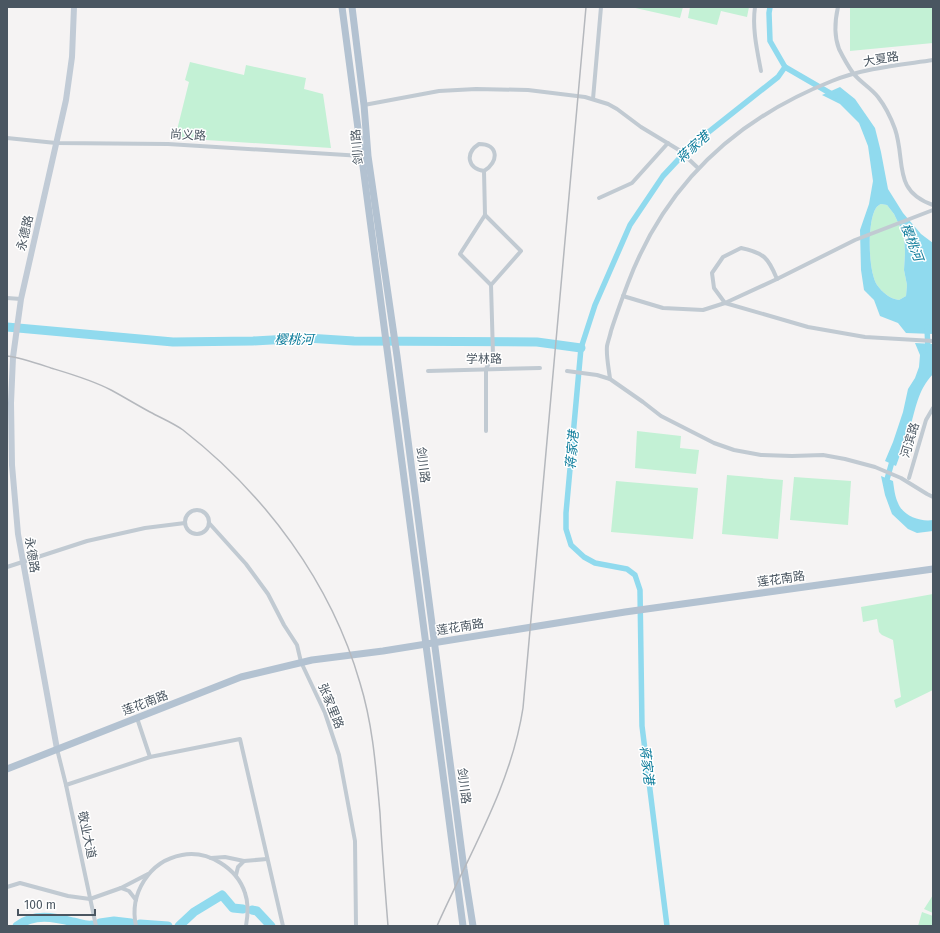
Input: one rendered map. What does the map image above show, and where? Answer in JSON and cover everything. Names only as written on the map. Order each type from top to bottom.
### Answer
[{"type":"main road","name":"剑川路","points":[[342,7],[394,331],[464,869],[473,926]]},
{"type":"main road","name":"剑川路","points":[[352,7],[364,104],[365,156],[384,329],[463,926]]},
{"type":"main road","name":"莲花南路","points":[[7,769],[241,677],[301,662],[426,644],[625,612],[933,569]]},
{"type":"street","name":"永德路","points":[[57,749],[18,534],[12,466],[9,403],[12,361],[21,299],[66,100],[72,57],[74,7]]},
{"type":"street","points":[[593,99],[601,7]]},
{"type":"street","points":[[755,7],[753,19],[761,71]]},
{"type":"street","points":[[838,7],[836,37],[839,48],[854,74],[878,97],[887,111],[895,129],[900,156],[900,166],[908,188],[914,195],[933,205]]},
{"type":"street","name":"大夏路","points":[[610,379],[607,346],[633,269],[650,232],[674,196],[698,168],[714,153],[751,124],[806,92],[834,80],[854,74],[933,60]]},
{"type":"street","points":[[364,104],[439,91],[476,89],[528,90],[593,99],[617,109],[635,123],[673,146],[691,160],[698,168]]},
{"type":"street","name":"尚义路","points":[[7,138],[56,143],[168,144],[365,156]]},
{"type":"street","points":[[599,198],[632,183],[668,143]]},
{"type":"street","points":[[479,144],[488,145],[494,151],[495,157],[493,162],[489,168],[484,171],[474,167],[470,162],[469,157],[471,151],[479,144]]},
{"type":"street","points":[[484,171],[485,215],[460,254],[491,285]]},
{"type":"street","points":[[623,296],[663,308],[703,310],[725,303],[855,240],[933,210]]},
{"type":"street","points":[[485,215],[521,252],[491,285],[493,355],[486,369],[486,431]]},
{"type":"street","points":[[777,279],[770,262],[757,251],[741,248],[723,257],[712,273],[714,288],[725,303],[808,327],[865,337],[933,341]]},
{"type":"street","points":[[7,298],[21,299]]},
{"type":"street","name":"学林路","points":[[428,371],[540,368]]},
{"type":"street","points":[[567,371],[610,379],[661,416],[714,443],[734,450],[761,455],[822,455],[845,459],[875,467],[901,478],[933,497]]},
{"type":"street","name":"河滨路","points":[[909,478],[926,420],[933,408]]},
{"type":"street","points":[[193,510],[205,512],[209,519],[209,523],[205,530],[199,534],[188,530],[185,523],[187,515],[193,510]]},
{"type":"street","points":[[7,567],[87,541],[145,528],[185,523]]},
{"type":"street","name":"张家里路","points":[[209,523],[246,564],[268,594],[284,625],[297,645],[301,662],[325,713],[339,755],[356,841],[356,926]]},
{"type":"street","points":[[137,718],[150,757]]},
{"type":"street","points":[[66,785],[150,757],[240,739],[283,926]]},
{"type":"street","name":"敬业大道","points":[[57,749],[96,926]]},
{"type":"street","points":[[7,887],[20,882],[68,896],[90,899],[121,888],[148,874],[164,862],[182,855],[202,855],[221,862],[236,876],[245,893],[248,912],[246,926]]},
{"type":"street","points":[[209,858],[225,857],[244,861],[267,859]]},
{"type":"street","points":[[236,876],[238,867],[244,861]]},
{"type":"street","points":[[136,926],[134,907],[139,889],[148,874]]},
{"type":"street","points":[[121,888],[129,891],[136,900]]},
{"type":"green space","points":[[631,7],[683,7],[680,18]]},
{"type":"green space","points":[[690,7],[749,7],[747,17],[721,11],[717,25],[688,18]]},
{"type":"green space","points":[[850,7],[933,7],[933,43],[850,51]]},
{"type":"green space","points":[[190,62],[244,75],[246,65],[306,78],[304,89],[323,94],[331,148],[175,138],[189,82],[185,80]]},
{"type":"green space","points":[[881,204],[887,205],[894,214],[904,235],[904,270],[907,285],[906,296],[899,300],[889,297],[879,288],[874,278],[872,269],[870,258],[871,224],[877,206]]},
{"type":"green space","points":[[637,431],[681,436],[680,448],[699,450],[696,474],[635,468]]},
{"type":"green space","points":[[727,475],[783,480],[778,539],[722,534]]},
{"type":"green space","points":[[794,477],[851,481],[848,525],[790,520]]},
{"type":"green space","points":[[616,481],[698,488],[693,539],[611,532]]},
{"type":"green space","points":[[933,594],[933,690],[896,708],[894,700],[901,697],[893,640],[879,632],[877,619],[863,622],[861,607]]},
{"type":"green space","points":[[933,895],[933,913],[924,909]]},
{"type":"green space","points":[[922,912],[933,916],[933,926],[918,926]]},
{"type":"water","points":[[840,87],[855,99],[875,128],[888,189],[903,213],[921,234],[933,243],[933,334],[906,333],[898,323],[880,316],[874,300],[864,290],[861,270],[860,230],[869,204],[873,181],[868,146],[859,123],[840,104],[822,95]],"holes":[[[881,204],[887,205],[894,214],[904,235],[904,270],[907,285],[906,296],[899,300],[886,295],[877,285],[870,258],[870,235],[873,215],[878,206]]]},
{"type":"water","points":[[915,343],[933,344],[933,374],[923,387],[920,394],[909,431],[896,466],[885,461],[903,412],[908,389],[915,378],[919,367],[920,355]]},
{"type":"water","points":[[881,476],[893,481],[900,508],[912,517],[923,520],[933,520],[933,531],[917,533],[908,529],[892,514],[885,495]]},
{"type":"waterway","name":"蒋家港","points":[[667,926],[642,726],[640,590],[635,575],[627,569],[595,563],[584,557],[571,545],[566,529],[566,513],[581,348],[595,305],[630,225],[663,176],[691,146],[778,77],[785,67],[770,41],[770,7]]},
{"type":"waterway","name":"樱桃河","points":[[785,67],[835,96]]},
{"type":"waterway","name":"樱桃河","points":[[7,327],[173,342],[253,341],[307,338],[354,341],[537,342],[581,348]]},
{"type":"waterway","name":"樱桃河","points":[[927,327],[928,350]]},
{"type":"waterway","name":"樱桃河","points":[[887,486],[886,483],[893,458]]},
{"type":"waterway","points":[[179,926],[194,912],[222,895],[233,908],[243,909]]},
{"type":"waterway","points":[[252,910],[257,911],[271,926]]},
{"type":"waterway","points":[[17,926],[30,919],[44,917],[84,925],[92,925]]},
{"type":"waterway","points":[[100,923],[114,921],[131,923]]},
{"type":"waterway","points":[[140,924],[168,926]]},
{"type":"railway","points":[[437,926],[488,819],[499,792],[509,765],[523,708],[586,7]]},
{"type":"railway","points":[[7,356],[29,361],[96,383],[179,427],[213,455],[241,482],[267,512],[313,575],[332,610],[347,646],[360,683],[368,715],[380,813],[388,926]]}]
